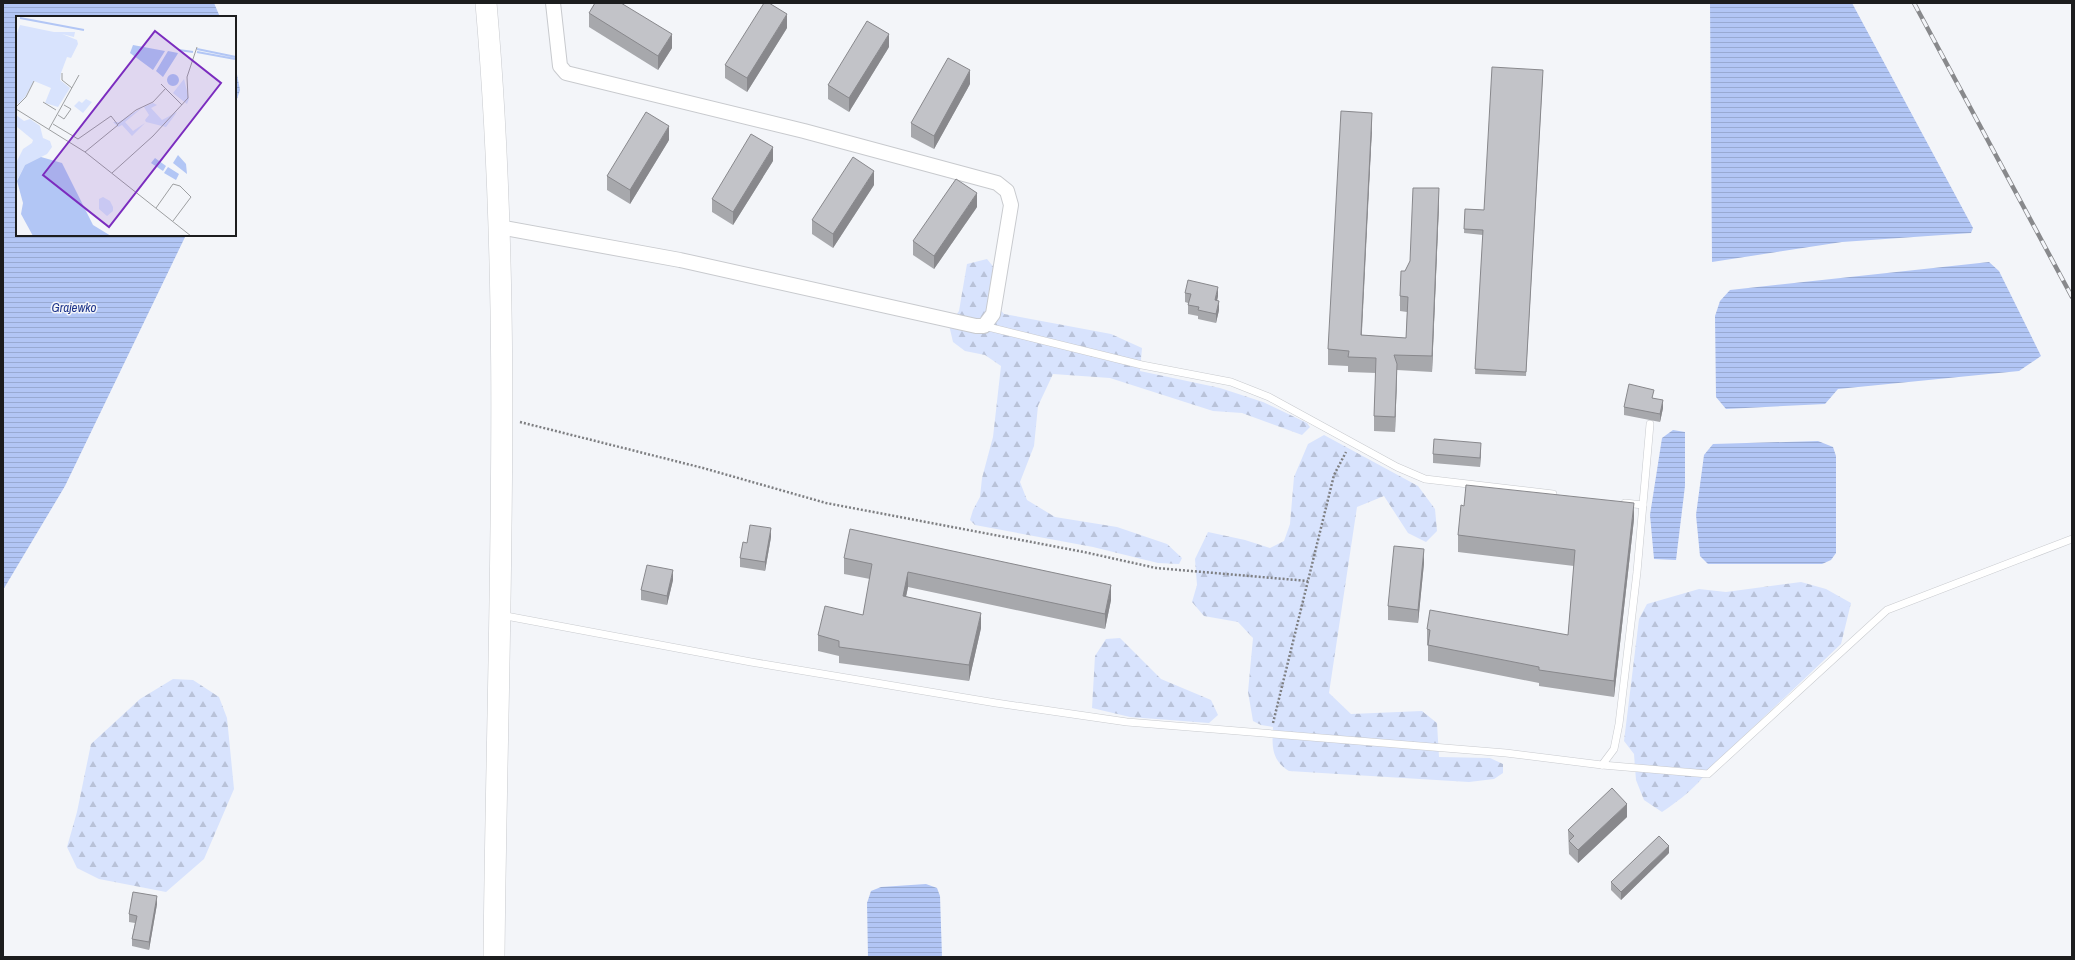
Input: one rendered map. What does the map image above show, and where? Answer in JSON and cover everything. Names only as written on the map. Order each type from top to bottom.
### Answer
[{"type":"main road","points":[[486,3],[490,48],[499,227],[501,417],[494,957]]},
{"type":"street","points":[[499,227],[680,260],[976,326],[984,326],[993,314],[1011,205],[1007,191],[997,183],[804,131],[566,73],[560,66],[553,3]]},
{"type":"lane","points":[[984,326],[1142,365],[1231,382],[1268,396],[1397,467],[1425,479],[1565,496]]},
{"type":"lane","points":[[1602,765],[1614,749],[1620,724],[1650,424]]},
{"type":"lane","points":[[1619,502],[1643,505]]},
{"type":"lane","points":[[499,614],[751,662],[996,704],[1126,722],[1270,735],[1506,753],[1602,765],[1708,774],[1887,610],[2072,540]]},
{"type":"path","points":[[501,417],[703,468],[826,503],[1084,552],[1156,568],[1308,580]]},
{"type":"path","points":[[1270,735],[1334,475],[1351,442]]},
{"type":"green space","points":[[987,259],[996,270],[990,298],[1004,314],[1111,334],[1142,348],[1140,371],[1220,388],[1263,402],[1307,423],[1310,427],[1302,435],[1242,413],[1213,411],[1110,378],[1053,374],[1038,406],[1034,446],[1020,482],[1027,500],[1055,517],[1117,527],[1167,544],[1182,558],[1179,564],[1158,563],[1093,547],[975,525],[970,520],[973,510],[980,497],[982,478],[993,437],[1001,366],[985,355],[965,351],[953,342],[949,325],[959,311],[967,264]]},
{"type":"green space","points":[[1324,435],[1418,486],[1435,509],[1437,531],[1426,542],[1408,533],[1384,496],[1357,507],[1329,693],[1351,714],[1422,711],[1437,723],[1439,757],[1490,758],[1503,764],[1503,773],[1494,779],[1469,782],[1289,771],[1279,762],[1274,752],[1273,727],[1261,725],[1253,721],[1248,692],[1253,638],[1238,622],[1204,616],[1192,602],[1197,585],[1195,559],[1208,532],[1245,540],[1270,548],[1284,541],[1290,524],[1294,477],[1308,444]]},
{"type":"green space","points":[[1801,582],[1826,589],[1851,603],[1841,644],[1710,768],[1694,787],[1662,812],[1644,800],[1636,780],[1634,754],[1624,741],[1639,619],[1647,604],[1699,589],[1726,592]]},
{"type":"green space","points":[[1120,638],[1161,679],[1211,700],[1218,715],[1209,723],[1130,717],[1092,708],[1095,656],[1106,639]]},
{"type":"green space","points":[[173,679],[193,680],[219,697],[227,718],[234,789],[204,859],[166,892],[99,879],[77,868],[67,847],[77,812],[91,744],[140,699]]},
{"type":"water","name":"Grajewko","points":[[3,3],[214,3],[220,16],[16,16],[16,236],[186,236],[65,486],[3,590]]},
{"type":"water","points":[[1710,3],[1852,3],[1973,228],[1971,233],[1842,242],[1712,262]]},
{"type":"water","points":[[236,69],[240,90],[236,102]]},
{"type":"water","points":[[1989,262],[1999,271],[2041,356],[2019,371],[1838,389],[1825,404],[1726,409],[1716,397],[1715,316],[1720,301],[1730,290]]},
{"type":"water","points":[[1673,430],[1685,432],[1685,486],[1676,560],[1654,559],[1650,515],[1662,438]]},
{"type":"water","points":[[1818,441],[1833,447],[1836,456],[1836,553],[1831,560],[1822,564],[1708,564],[1700,556],[1696,515],[1704,455],[1713,444]]},
{"type":"water","points":[[926,884],[937,888],[940,896],[942,957],[868,957],[867,903],[871,891],[881,887]]},
{"type":"building","points":[[595,3],[621,3],[672,34],[658,56],[589,13]]},
{"type":"building","points":[[764,3],[769,3],[787,14],[747,78],[725,65]]},
{"type":"building","points":[[867,21],[889,34],[849,98],[828,85]]},
{"type":"building","points":[[948,58],[970,70],[934,136],[911,123]]},
{"type":"building","points":[[1492,67],[1543,70],[1526,372],[1475,369],[1483,230],[1464,229],[1465,209],[1484,210]]},
{"type":"building","points":[[1341,111],[1372,113],[1361,335],[1406,338],[1408,297],[1400,296],[1401,271],[1405,271],[1410,261],[1413,188],[1439,188],[1432,356],[1394,355],[1397,364],[1395,417],[1374,416],[1376,358],[1348,357],[1349,351],[1328,349]]},
{"type":"building","points":[[646,112],[669,126],[630,190],[607,176]]},
{"type":"building","points":[[751,134],[773,147],[733,212],[712,199]]},
{"type":"building","points":[[853,157],[874,171],[833,234],[812,220]]},
{"type":"building","points":[[956,179],[977,193],[934,256],[913,241]]},
{"type":"building","points":[[1188,280],[1218,287],[1215,300],[1219,301],[1216,314],[1198,310],[1199,307],[1188,305],[1191,294],[1185,293]]},
{"type":"building","points":[[1629,384],[1654,390],[1652,398],[1663,400],[1660,414],[1624,407]]},
{"type":"building","points":[[1434,439],[1481,443],[1480,458],[1433,454]]},
{"type":"building","points":[[1466,485],[1634,503],[1614,681],[1539,670],[1539,667],[1428,645],[1430,630],[1427,629],[1430,610],[1568,635],[1575,550],[1458,535],[1461,505],[1464,506]]},
{"type":"building","points":[[750,525],[771,528],[765,562],[740,558],[743,542],[747,543]]},
{"type":"building","points":[[850,529],[1111,585],[1105,614],[908,572],[903,596],[981,613],[969,665],[839,647],[839,641],[818,635],[825,606],[863,615],[872,564],[844,558]]},
{"type":"building","points":[[1394,546],[1424,549],[1418,610],[1388,606]]},
{"type":"building","points":[[647,565],[673,570],[667,596],[641,590]]},
{"type":"building","points":[[1612,788],[1627,804],[1578,850],[1569,841],[1574,836],[1568,830]]},
{"type":"building","points":[[1659,836],[1669,846],[1621,892],[1611,882]]},
{"type":"building","points":[[133,892],[157,896],[149,942],[132,939],[137,916],[129,914]]},
{"type":"railway","points":[[1914,3],[2072,297]]}]
